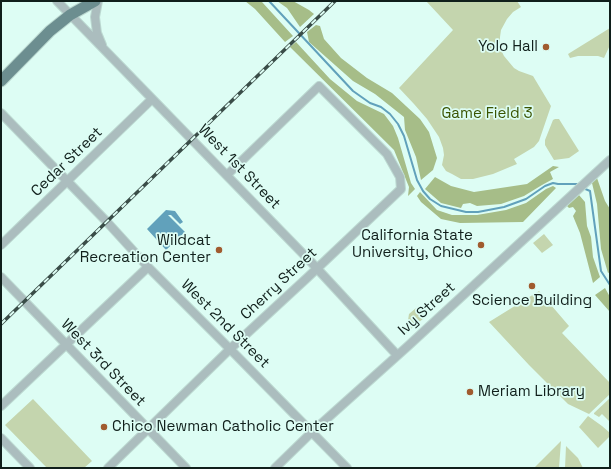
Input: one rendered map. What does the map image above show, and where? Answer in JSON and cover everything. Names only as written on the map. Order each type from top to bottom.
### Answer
[{"type":"main road","points":[[1,81],[50,31],[70,15],[96,1]]},
{"type":"street","name":"West 1st Street","points":[[57,1],[317,268],[397,355]]},
{"type":"street","points":[[96,1],[95,17],[97,33],[104,50]]},
{"type":"street","name":"Cherry Street","points":[[108,468],[230,348],[401,189],[400,177],[387,154],[319,86],[227,175]]},
{"type":"street","name":"Cedar Street","points":[[1,245],[152,99]]},
{"type":"street","name":"West 2nd Street","points":[[1,113],[107,222],[148,267],[230,348],[346,468]]},
{"type":"street","name":"Ivy Street","points":[[275,468],[312,432],[595,172],[610,160]]},
{"type":"street","points":[[1,406],[148,267]]},
{"type":"street","name":"West 3rd Street","points":[[1,276],[186,468]]},
{"type":"street","points":[[1,438],[30,468]]},
{"type":"green space","points":[[245,1],[262,2],[293,36],[285,42],[255,9]]},
{"type":"green space","points":[[277,1],[293,1],[314,14],[300,27],[287,8]]},
{"type":"green space","name":"Game Field 3","points":[[426,1],[517,1],[521,7],[513,12],[501,30],[500,45],[502,52],[514,68],[533,76],[551,106],[539,141],[534,147],[514,159],[517,164],[493,174],[473,179],[461,179],[446,171],[442,165],[444,155],[439,137],[427,119],[399,88],[453,30]]},
{"type":"green space","points":[[316,25],[320,26],[324,39],[341,58],[367,78],[392,93],[420,119],[429,132],[437,158],[433,170],[421,180],[416,157],[405,130],[404,117],[375,94],[353,81],[309,42],[307,32]]},
{"type":"green space","points":[[610,28],[610,45],[604,58],[598,56],[578,56],[570,58],[568,54]]},
{"type":"green space","points":[[296,42],[330,79],[357,101],[384,114],[393,126],[411,183],[415,189],[408,196],[409,187],[394,150],[290,47]]},
{"type":"green space","points":[[559,119],[579,151],[569,158],[554,160],[545,145],[545,140],[553,120]]},
{"type":"green space","points":[[553,166],[559,167],[550,172],[553,179],[524,196],[501,204],[477,206],[470,203],[463,204],[461,208],[441,203],[425,189],[435,177],[451,186],[474,192],[527,184]]},
{"type":"green space","points":[[597,178],[605,201],[610,209],[610,272],[608,273],[601,249],[597,204],[592,183]]},
{"type":"green space","points":[[553,186],[556,188],[523,222],[460,223],[441,219],[421,202],[417,196],[420,192],[437,210],[452,215],[477,215],[506,210],[526,203]]},
{"type":"green space","points":[[579,195],[585,202],[587,226],[591,237],[593,257],[600,277],[593,283],[580,233],[573,216],[576,211],[573,207],[569,208],[567,206]]},
{"type":"green space","points":[[544,234],[553,245],[542,253],[533,243]]},
{"type":"green space","points":[[605,288],[610,297],[610,312],[595,295]]},
{"type":"green space","points":[[539,291],[569,326],[562,333],[610,383],[610,394],[589,414],[568,404],[489,322]]},
{"type":"green space","points":[[416,308],[424,318],[406,333],[409,314]]},
{"type":"green space","points":[[610,398],[610,422],[602,414],[599,417],[594,413]]},
{"type":"green space","points":[[33,399],[92,461],[84,468],[47,468],[5,425]]},
{"type":"green space","points":[[588,416],[610,433],[610,436],[598,448],[579,427]]},
{"type":"green space","points":[[561,441],[559,468],[534,468]]},
{"type":"green space","points":[[566,446],[578,458],[583,468],[565,468]]},
{"type":"water","points":[[166,210],[175,211],[183,222],[180,224],[171,215],[168,215],[185,232],[166,250],[147,229]]},
{"type":"waterway","points":[[269,1],[353,91],[370,103],[381,107],[390,114],[398,124],[404,136],[417,180],[423,191],[430,199],[441,206],[466,212],[478,212],[504,207],[526,199],[545,186],[553,183],[577,184],[579,186]]},
{"type":"waterway","points":[[583,188],[590,191],[601,271],[610,285]]},
{"type":"railway","points":[[1,324],[335,1]]},
{"type":"place","name":"Yolo Hall","points":[[546,47]]},
{"type":"place","name":"California State University, Chico","points":[[481,245]]},
{"type":"place","name":"Wildcat Recreation Center","points":[[219,250]]},
{"type":"place","name":"Science Building","points":[[532,286]]},
{"type":"place","name":"Meriam Library","points":[[470,392]]},
{"type":"place","name":"Chico Newman Catholic Center","points":[[104,427]]}]
